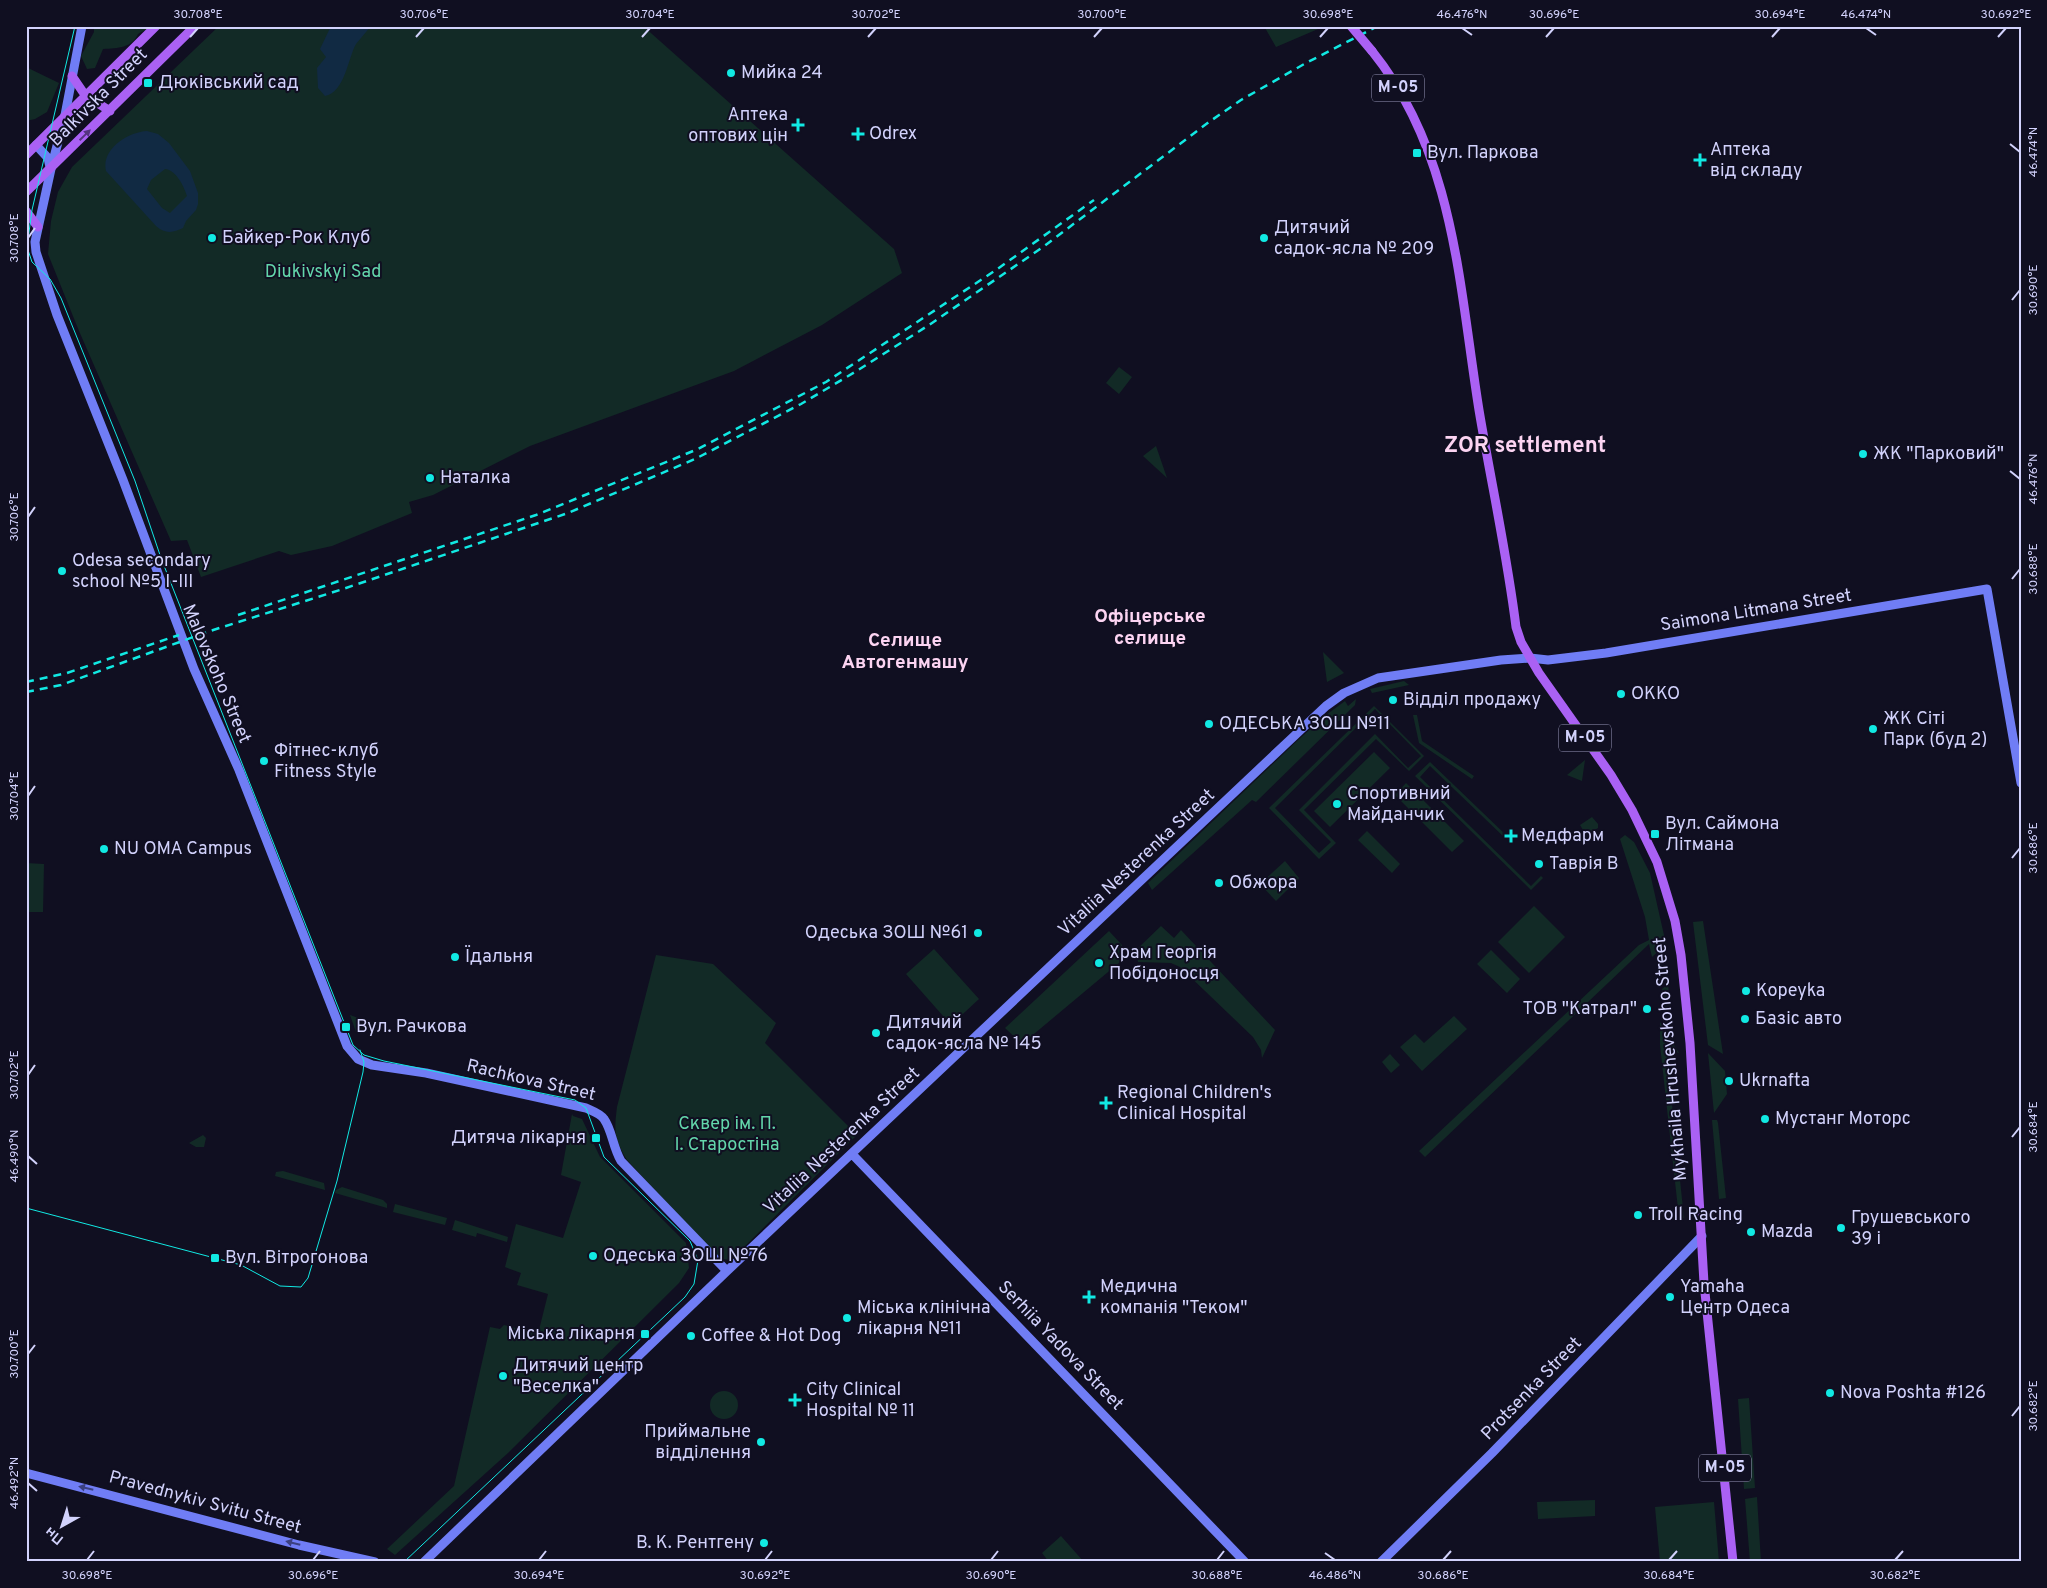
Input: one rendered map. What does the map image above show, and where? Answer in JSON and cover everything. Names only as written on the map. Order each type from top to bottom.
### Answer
[{"type":"main road","name":"Balkivska Street","points":[[26,155],[85,94],[156,26]]},
{"type":"main road","name":"Balkivska Street","points":[[26,192],[195,26]]},
{"type":"main road","name":"Mykhaila Hrushevskoho Street","points":[[1351,26],[1392,79],[1431,157],[1444,197],[1463,289],[1479,408],[1516,627],[1521,642],[1622,793],[1650,844],[1676,928],[1690,1043],[1705,1291],[1733,1562]]},
{"type":"main road","points":[[72,76],[85,94],[110,111]]},
{"type":"main road","points":[[26,211],[38,227]]},
{"type":"street","name":"Malovskoho Street","points":[[82,26],[65,115],[50,169],[38,227],[35,242],[36,252],[57,315],[123,480],[194,669],[239,770],[348,1046]]},
{"type":"street","points":[[36,145],[48,158],[50,169]]},
{"type":"street","name":"Saimona Litmana Street","points":[[1530,658],[1548,660],[1606,653],[1987,589],[2021,783]]},
{"type":"street","name":"Vitaliia Nesterenka Street","points":[[424,1562],[727,1272],[1326,706],[1354,688],[1378,678],[1500,660],[1530,658]]},
{"type":"street","name":"Rachkova Street","points":[[348,1046],[358,1059],[372,1065],[426,1073],[586,1108],[599,1114],[605,1120],[616,1152],[622,1161],[727,1272]]},
{"type":"street","name":"Serhiia Yadova Street","points":[[852,1154],[1245,1562]]},
{"type":"street","name":"Protsenka Street","points":[[1381,1562],[1492,1453],[1702,1236]]},
{"type":"street","name":"Pravednykiv Svitu Street","points":[[26,1473],[299,1545],[375,1562]]},
{"type":"street","points":[[434,1562],[435,1551]]},
{"type":"green space","points":[[94,26],[148,26],[128,45],[119,48],[103,49],[95,68],[87,69],[81,56],[94,32]]},
{"type":"green space","name":"Diukivskyi Sad","points":[[219,26],[643,26],[894,249],[902,273],[822,325],[734,371],[530,446],[433,495],[409,502],[412,513],[332,546],[291,555],[279,551],[201,577],[187,540],[171,541],[79,331],[48,254],[51,221],[58,192],[72,167]]},
{"type":"green space","points":[[1264,26],[1325,26],[1276,47]]},
{"type":"green space","points":[[26,67],[59,83],[47,112],[35,119],[26,121]]},
{"type":"green space","points":[[1119,367],[1132,377],[1119,394],[1106,383]]},
{"type":"green space","points":[[1156,446],[1167,478],[1143,456]]},
{"type":"green space","points":[[1323,652],[1344,673],[1327,682]]},
{"type":"green space","points":[[1404,681],[1409,685],[1372,693],[1370,689]]},
{"type":"green space","points":[[1356,699],[1355,705],[1256,802],[1252,800],[1152,890],[1148,883],[1297,741],[1345,701],[1348,706]]},
{"type":"green space","points":[[1374,706],[1424,756],[1409,771],[1376,739],[1304,810],[1336,843],[1319,859],[1269,808]],"holes":[[[1375,709],[1421,756],[1408,768],[1375,734],[1299,810],[1331,842],[1319,853],[1275,808]]]},
{"type":"green space","points":[[1413,715],[1417,715],[1422,741],[1474,776],[1472,779],[1419,743]]},
{"type":"green space","points":[[1374,752],[1390,768],[1330,827],[1314,811]]},
{"type":"green space","points":[[1585,760],[1582,781],[1567,775]]},
{"type":"green space","points":[[1430,762],[1507,836],[1505,838],[1430,766],[1420,777],[1531,886],[1541,876],[1543,878],[1531,890],[1415,776]]},
{"type":"green space","points":[[1406,783],[1464,841],[1452,852],[1395,795]]},
{"type":"green space","points":[[1592,817],[1598,824],[1598,828],[1586,835],[1580,825]]},
{"type":"green space","points":[[1367,831],[1400,864],[1392,873],[1358,840]]},
{"type":"green space","points":[[1625,835],[1634,842],[1650,873],[1666,944],[1652,957],[1649,944],[1425,1157],[1419,1151],[1639,945],[1649,940],[1645,917],[1620,839]]},
{"type":"green space","points":[[1285,861],[1299,878],[1276,901],[1260,884]]},
{"type":"green space","points":[[26,863],[44,864],[43,912],[26,912]]},
{"type":"green space","points":[[1534,906],[1565,937],[1529,973],[1498,942]]},
{"type":"green space","points":[[1703,921],[1723,1054],[1708,1045],[1693,922]]},
{"type":"green space","points":[[1161,926],[1174,938],[1181,930],[1275,1030],[1262,1058],[1261,1050],[1253,1037],[1180,967],[1171,963],[1138,962],[1137,957],[1133,953]]},
{"type":"green space","points":[[1109,931],[1122,945],[1120,962],[1022,1044],[1005,1028]]},
{"type":"green space","points":[[934,949],[979,999],[951,1025],[906,974]]},
{"type":"green space","points":[[1491,950],[1520,979],[1507,993],[1477,964]]},
{"type":"green space","name":"Сквер ім. П. І. Старостіна","points":[[656,955],[713,964],[776,1023],[765,1043],[857,1135],[731,1260],[715,1255],[627,1160],[617,1140],[615,1122],[617,1107]]},
{"type":"green space","points":[[1668,984],[1671,1013],[1664,1007],[1662,989]]},
{"type":"green space","points":[[350,1015],[372,1023],[356,1032]]},
{"type":"green space","points":[[1454,1016],[1467,1029],[1422,1071],[1400,1047],[1415,1034],[1424,1043]]},
{"type":"green space","points":[[1660,1022],[1679,1053],[1666,1048],[1684,1218],[1679,1218],[1660,1045]]},
{"type":"green space","points":[[1708,1053],[1725,1071],[1727,1094],[1714,1113]]},
{"type":"green space","points":[[1390,1054],[1400,1065],[1391,1073],[1382,1062]]},
{"type":"green space","points":[[572,1114],[582,1119],[600,1157],[686,1243],[689,1268],[679,1283],[508,1453],[395,1555],[387,1549],[454,1486],[490,1327],[500,1329],[504,1325],[538,1334],[548,1294],[517,1285],[521,1273],[505,1267],[516,1224],[563,1238],[581,1182],[561,1175]]},
{"type":"green space","points":[[1712,1120],[1717,1120],[1718,1123],[1726,1198],[1719,1199]]},
{"type":"green space","points":[[203,1135],[206,1138],[204,1147],[196,1147],[189,1143]]},
{"type":"green space","points":[[283,1171],[324,1183],[325,1190],[275,1176],[276,1172]]},
{"type":"green space","points":[[342,1187],[383,1200],[387,1204],[387,1208],[335,1193],[336,1190]]},
{"type":"green space","points":[[395,1204],[447,1218],[445,1225],[393,1212]]},
{"type":"green space","points":[[455,1220],[508,1237],[507,1242],[477,1233],[476,1237],[452,1230]]},
{"type":"green space","points":[[724,1391],[734,1395],[738,1405],[734,1415],[724,1419],[714,1415],[710,1405],[714,1395]]},
{"type":"green space","points":[[1749,1398],[1755,1488],[1744,1489],[1738,1399]]},
{"type":"green space","points":[[1757,1497],[1761,1562],[1750,1562],[1745,1499]]},
{"type":"green space","points":[[1595,1500],[1595,1516],[1538,1519],[1537,1502]]},
{"type":"green space","points":[[1714,1502],[1719,1562],[1660,1562],[1655,1507]]},
{"type":"green space","points":[[1061,1536],[1084,1562],[1049,1562],[1042,1553]]},
{"type":"water","points":[[331,26],[371,26],[356,44],[345,74],[337,88],[325,96],[318,88],[317,68],[326,57],[320,49]]},
{"type":"water","points":[[147,131],[158,134],[169,143],[190,171],[198,193],[198,204],[183,228],[179,230],[172,232],[159,229],[106,171],[106,163],[112,149],[124,138]],"holes":[[[165,169],[169,170],[179,179],[187,196],[170,213],[162,208],[147,189],[151,180]]]},
{"type":"tram line","points":[[75,26],[32,210],[27,247],[32,262],[50,279],[61,298],[135,481],[161,558],[353,1045],[364,1055],[384,1061],[575,1100],[586,1108],[604,1157],[690,1241],[698,1260],[694,1284],[685,1297],[404,1562]]},
{"type":"tram line","points":[[26,1208],[241,1265],[280,1286],[301,1287],[308,1278],[337,1181],[363,1072],[364,1062],[360,1050]]},
{"type":"railway","points":[[26,692],[61,685],[210,631],[340,590],[568,513],[695,459],[801,404],[855,372],[929,325],[1043,247],[1241,100],[1306,63],[1378,26]]},
{"type":"railway","points":[[238,615],[536,515],[698,449],[826,382],[996,270],[1094,200]]},
{"type":"railway","points":[[26,682],[67,673],[179,635]]},
{"type":"place","name":"Мийка 24","points":[[731,73]]},
{"type":"place","name":"Дюківський сад","points":[[148,83]]},
{"type":"place","name":"Аптека оптових цін","points":[[798,125]]},
{"type":"place","name":"Odrex","points":[[858,134]]},
{"type":"place","name":"Вул. Паркова","points":[[1417,153]]},
{"type":"place","name":"Аптека від складу","points":[[1700,160]]},
{"type":"place","name":"Байкер-Рок Клуб","points":[[212,238]]},
{"type":"place","name":"Дитячий садок-ясла № 209","points":[[1264,238]]},
{"type":"place","name":"ЖК \"Парковий\"","points":[[1863,454]]},
{"type":"place","name":"Наталка","points":[[430,478]]},
{"type":"place","name":"Odesa secondary school №5 I-III","points":[[62,571]]},
{"type":"place","name":"OKKO","points":[[1621,694]]},
{"type":"place","name":"Відділ продажу","points":[[1393,700]]},
{"type":"place","name":"ОДЕСЬКА ЗОШ №11","points":[[1209,724]]},
{"type":"place","name":"ЖК Сіті Парк (буд 2)","points":[[1873,729]]},
{"type":"place","name":"Фітнес-клуб Fitness Style","points":[[264,761]]},
{"type":"place","name":"Спортивний Майданчик","points":[[1337,804]]},
{"type":"place","name":"Вул. Саймона Літмана","points":[[1655,834]]},
{"type":"place","name":"Медфарм","points":[[1511,836]]},
{"type":"place","name":"NU OMA Campus","points":[[104,849]]},
{"type":"place","name":"Таврія В","points":[[1539,864]]},
{"type":"place","name":"Обжора","points":[[1219,883]]},
{"type":"place","name":"Одеська ЗОШ №61","points":[[978,933]]},
{"type":"place","name":"Їдальня","points":[[455,957]]},
{"type":"place","name":"Храм Георгія Побідоносця","points":[[1099,963]]},
{"type":"place","name":"Kopeyka","points":[[1746,991]]},
{"type":"place","name":"ТОВ \"Катрал\"","points":[[1647,1009]]},
{"type":"place","name":"Базіс авто","points":[[1745,1019]]},
{"type":"place","name":"Вул. Рачкова","points":[[346,1027]]},
{"type":"place","name":"Дитячий садок-ясла № 145","points":[[876,1033]]},
{"type":"place","name":"Ukrnafta","points":[[1729,1081]]},
{"type":"place","name":"Regional Children's Clinical Hospital","points":[[1106,1103]]},
{"type":"place","name":"Мустанг Моторс","points":[[1765,1119]]},
{"type":"place","name":"Дитяча лікарня","points":[[596,1138]]},
{"type":"place","name":"Troll Racing","points":[[1638,1215]]},
{"type":"place","name":"Грушевського 39 і","points":[[1841,1228]]},
{"type":"place","name":"Mazda","points":[[1751,1232]]},
{"type":"place","name":"Одеська ЗОШ №76","points":[[593,1256]]},
{"type":"place","name":"Вул. Вітрогонова","points":[[215,1258]]},
{"type":"place","name":"Медична компанія \"Теком\"","points":[[1089,1297]]},
{"type":"place","name":"Yamaha Центр Одеса","points":[[1670,1297]]},
{"type":"place","name":"Міська клінічна лікарня №11","points":[[847,1318]]},
{"type":"place","name":"Міська лікарня","points":[[645,1334]]},
{"type":"place","name":"Coffee & Hot Dog","points":[[691,1336]]},
{"type":"place","name":"Дитячий центр \"Веселка\"","points":[[503,1376]]},
{"type":"place","name":"Nova Poshta #126","points":[[1830,1393]]},
{"type":"place","name":"City Clinical Hospital № 11","points":[[795,1400]]},
{"type":"place","name":"Приймальне відділення","points":[[761,1442]]},
{"type":"place","name":"В. К. Рентгену","points":[[764,1543]]},
{"type":"district","name":"ZOR settlement","points":[[1525,446]]},
{"type":"district","name":"Офіцерське селище","points":[[1150,628]]},
{"type":"district","name":"Селище Автогенмашу","points":[[905,652]]}]
